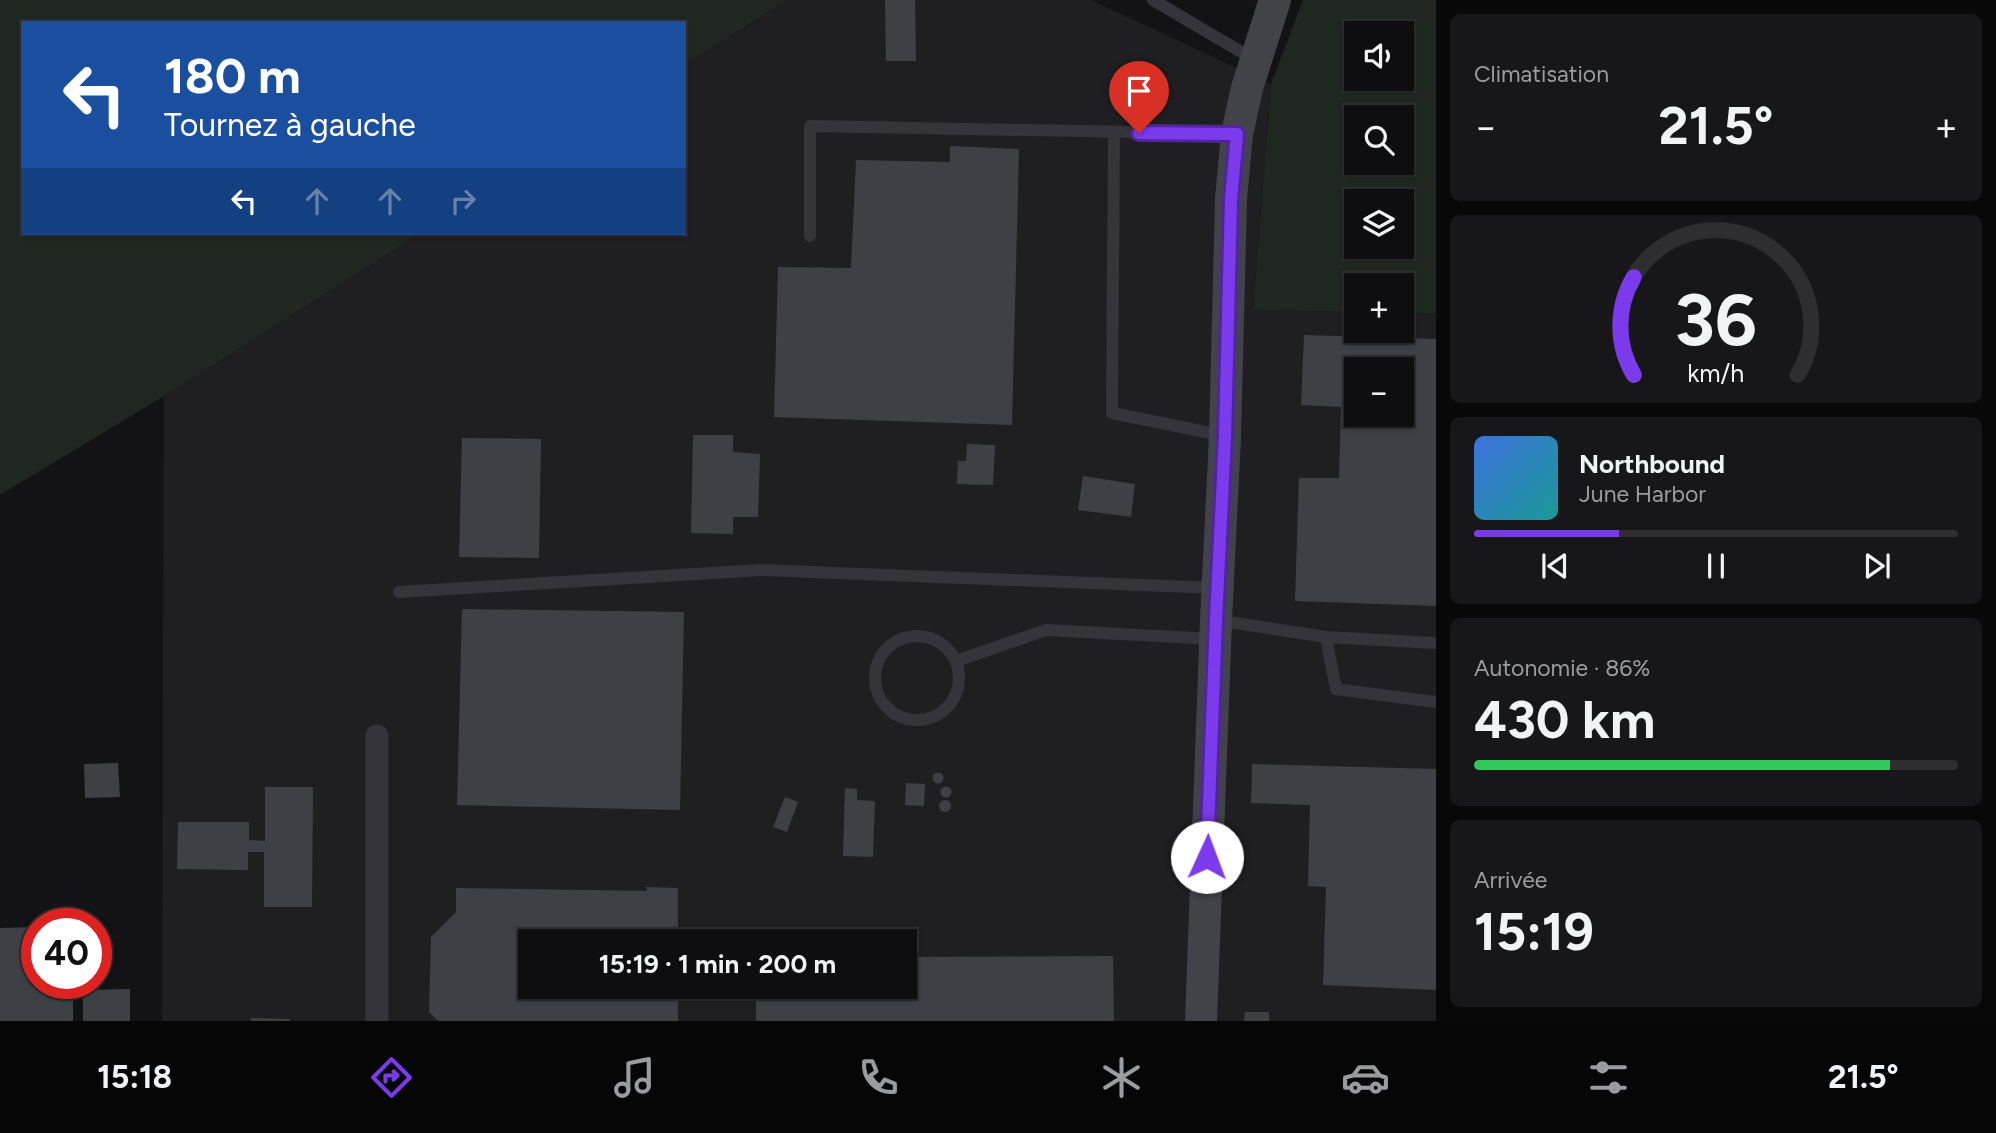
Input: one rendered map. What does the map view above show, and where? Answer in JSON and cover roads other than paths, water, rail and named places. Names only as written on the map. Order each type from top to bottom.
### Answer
[{"type":"street","points":[[1201,1021],[1225,437],[1231,199],[1237,134],[1247,88],[1275,0]]},
{"type":"street","points":[[377,736],[377,1021]]},
{"type":"lane","points":[[1153,0],[1255,60]]},
{"type":"lane","points":[[810,236],[810,126],[1237,134]]},
{"type":"lane","points":[[1114,133],[1112,413],[1225,437]]},
{"type":"lane","points":[[400,592],[761,570],[1217,588]]},
{"type":"lane","points":[[956,661],[1046,630],[1215,630],[1436,643]]},
{"type":"lane","points":[[925,636],[938,641],[956,661],[959,675],[951,702],[928,719],[900,717],[888,709],[879,698],[875,671],[879,658],[887,647],[899,640],[925,636]]},
{"type":"lane","points":[[1326,637],[1336,689],[1436,702]]}]
